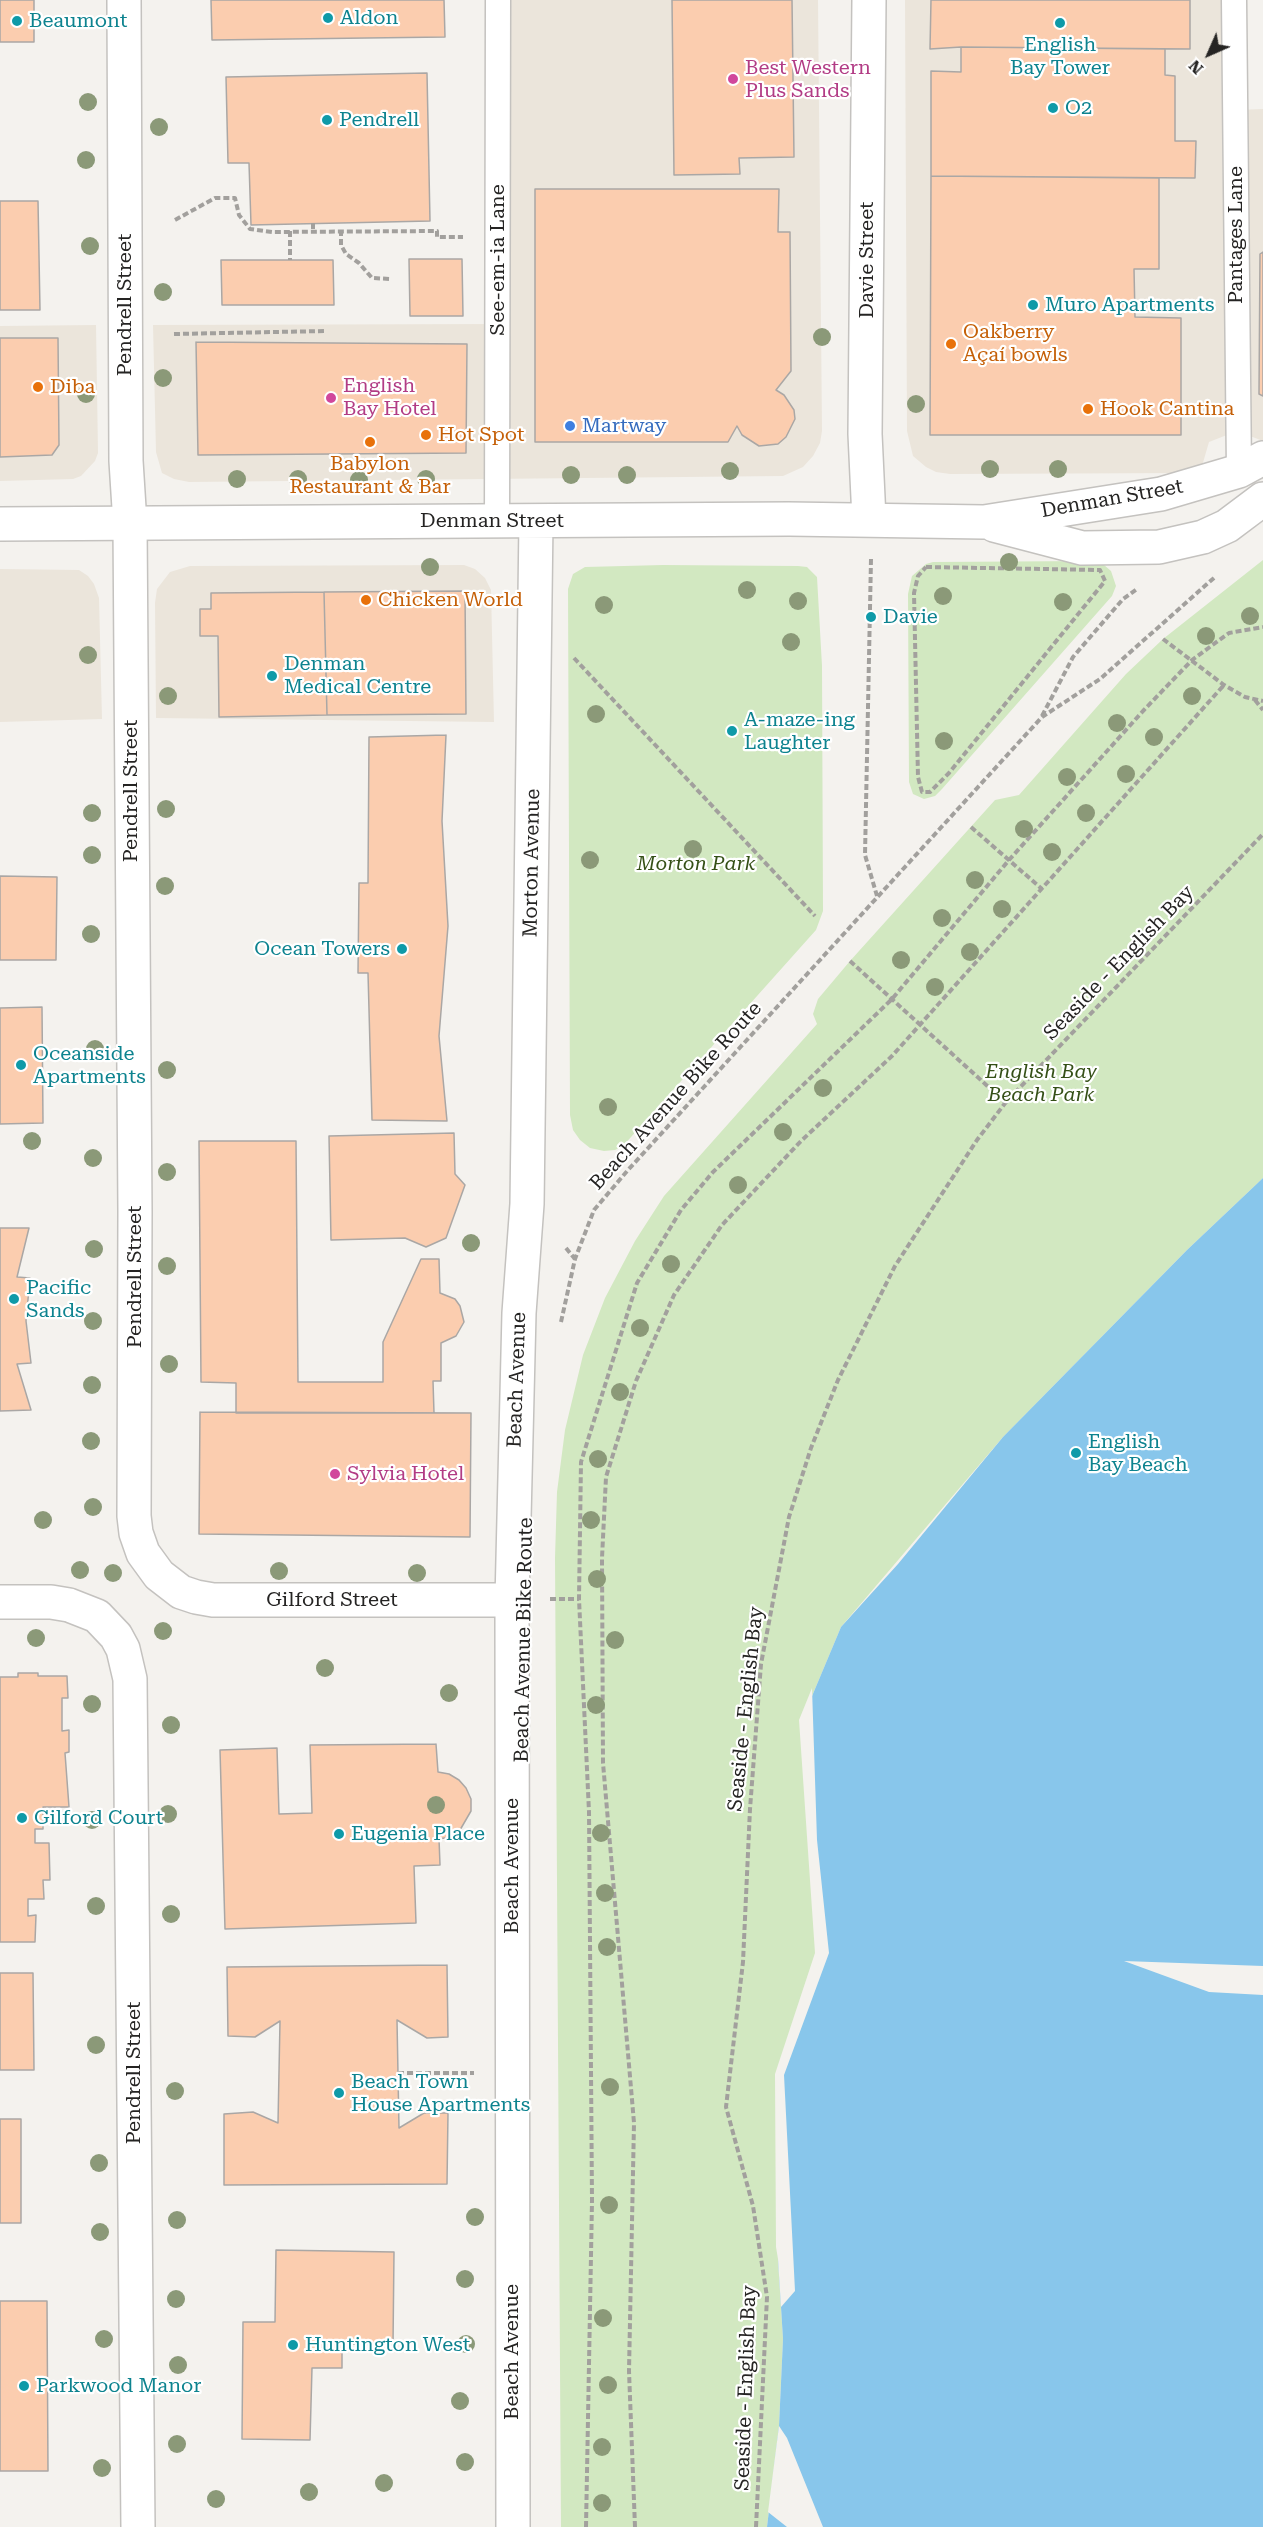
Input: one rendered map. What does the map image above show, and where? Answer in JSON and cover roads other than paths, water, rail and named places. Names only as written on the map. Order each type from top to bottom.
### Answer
[{"type":"street","name":"Pendrell Street","points":[[124,0],[126,461],[130,524],[135,1199],[134,1516],[143,1553],[159,1575]]},
{"type":"street","name":"Davie Street","points":[[868,0],[866,445],[869,519]]},
{"type":"street","name":"Denman Street","points":[[0,524],[869,519],[984,522],[1161,494],[1251,464]]},
{"type":"street","name":"Denman Street","points":[[984,522],[1082,548],[1159,547],[1203,537],[1227,526],[1263,499]]},
{"type":"street","name":"Morton Avenue","points":[[527,1204],[536,521]]},
{"type":"street","name":"Beach Avenue","points":[[513,2527],[512,1600],[519,1313],[527,1204]]},
{"type":"street","name":"Gilford Street","points":[[159,1575],[181,1592],[213,1600],[512,1600]]},
{"type":"street","name":"Pendrell Street","points":[[0,1602],[51,1602],[69,1605],[97,1616],[107,1625],[123,1649],[130,1679],[138,2527]]},
{"type":"lane","name":"See-em-ia Lane","points":[[497,521],[498,0]]},
{"type":"lane","name":"Pantages Lane","points":[[1234,0],[1251,464]]},
{"type":"water","points":[[1263,1178],[1263,2527],[767,2527],[779,2426],[783,2339],[778,2259],[778,2075],[818,1954],[802,1720],[841,1627],[898,1564],[1003,1437],[1187,1250]]},
{"type":"place","name":"Aldon","points":[[328,18]]},
{"type":"place","name":"Beaumont","points":[[17,21]]},
{"type":"place","name":"English Bay Tower","points":[[1060,23]]},
{"type":"place","name":"Best Western Plus Sands","points":[[733,79]]},
{"type":"place","name":"O2","points":[[1053,108]]},
{"type":"place","name":"Pendrell","points":[[327,120]]},
{"type":"place","name":"Muro Apartments","points":[[1033,305]]},
{"type":"place","name":"Oakberry Açaí bowls","points":[[951,344]]},
{"type":"place","name":"Diba","points":[[38,387]]},
{"type":"place","name":"English Bay Hotel","points":[[331,398]]},
{"type":"place","name":"Hook Cantina","points":[[1088,409]]},
{"type":"place","name":"Martway","points":[[570,426]]},
{"type":"place","name":"Hot Spot","points":[[426,435]]},
{"type":"place","name":"Babylon Restaurant & Bar","points":[[370,442]]},
{"type":"place","name":"Chicken World","points":[[366,600]]},
{"type":"place","name":"Davie","points":[[871,617]]},
{"type":"place","name":"Denman Medical Centre","points":[[272,676]]},
{"type":"place","name":"A-maze-ing Laughter","points":[[732,731]]},
{"type":"place","name":"Ocean Towers","points":[[402,949]]},
{"type":"place","name":"Oceanside Apartments","points":[[21,1065]]},
{"type":"place","name":"Pacific Sands","points":[[14,1299]]},
{"type":"place","name":"English Bay Beach","points":[[1076,1453]]},
{"type":"place","name":"Sylvia Hotel","points":[[335,1474]]},
{"type":"place","name":"Gilford Court","points":[[22,1818]]},
{"type":"place","name":"Eugenia Place","points":[[339,1834]]},
{"type":"place","name":"Beach Town House Apartments","points":[[339,2093]]},
{"type":"place","name":"Huntington West","points":[[293,2345]]},
{"type":"place","name":"Parkwood Manor","points":[[24,2386]]},
{"type":"park label","name":"Morton Park","points":[[696,864]]},
{"type":"park label","name":"English Bay Beach Park","points":[[1041,1084]]}]
